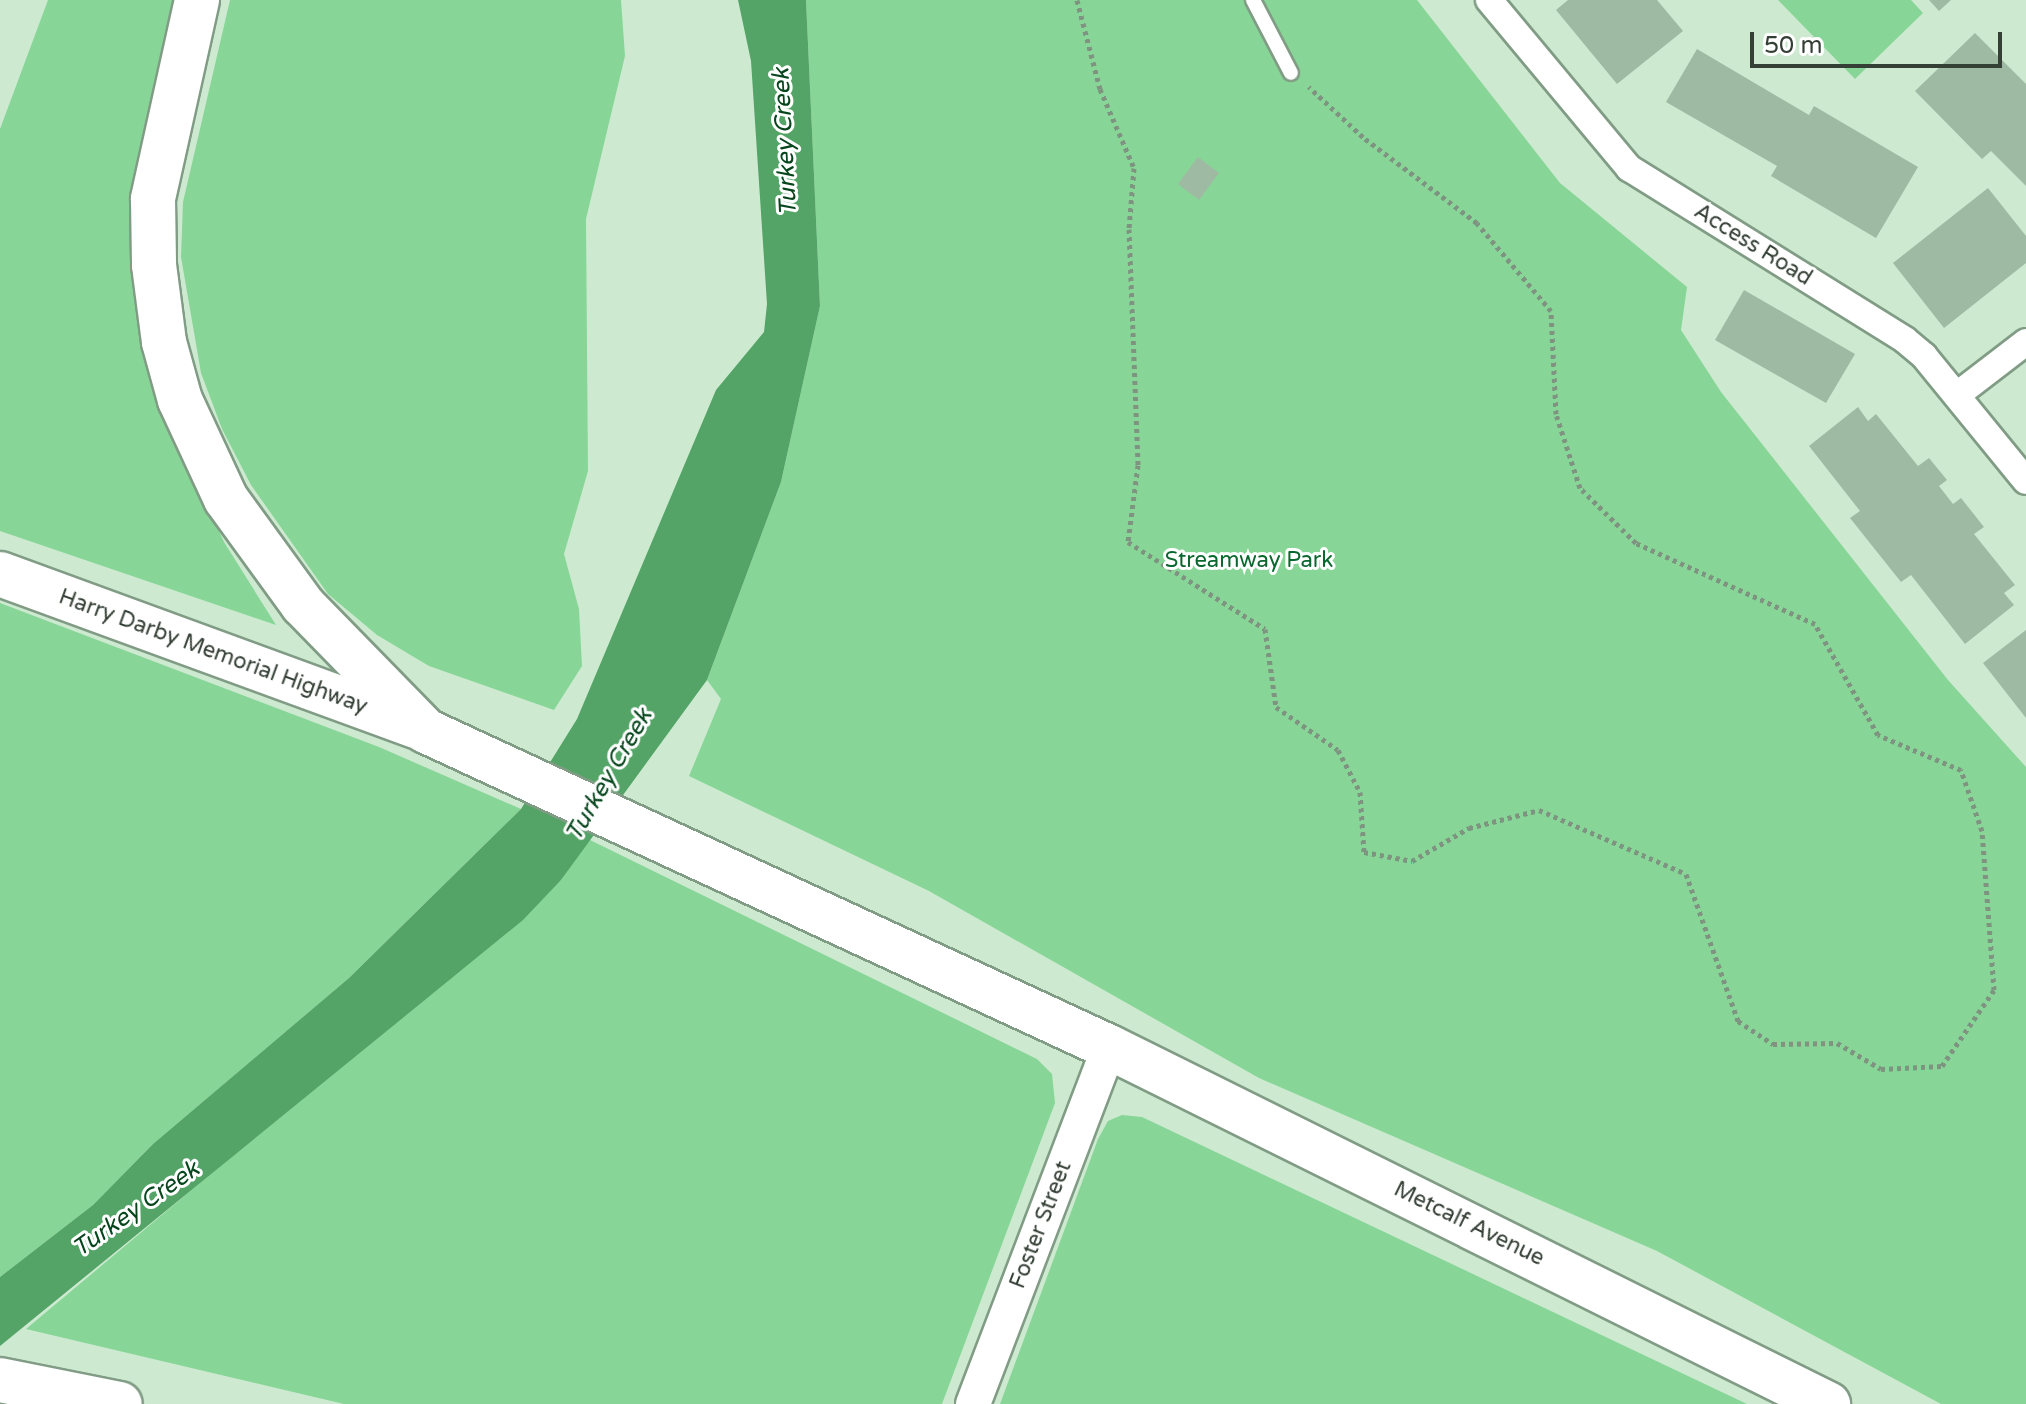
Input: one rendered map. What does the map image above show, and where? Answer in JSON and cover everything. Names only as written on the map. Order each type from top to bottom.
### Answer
[{"type":"highway","points":[[197,0],[153,199],[154,265],[164,342],[180,400],[226,499],[259,550],[303,605],[426,731]]},
{"type":"highway","name":"Harry Darby Memorial Highway","points":[[0,574],[426,731],[712,859]]},
{"type":"highway","name":"Metcalf Avenue","points":[[712,859],[1109,1047],[1828,1404]]},
{"type":"highway","points":[[0,1380],[120,1404]]},
{"type":"street","name":"Access Road","points":[[1489,0],[1629,168],[1895,333],[1924,356],[1957,395],[2017,451],[2026,481]]},
{"type":"street","points":[[1957,395],[2026,342]]},
{"type":"street","name":"Foster Street","points":[[973,1404],[1109,1047]]},
{"type":"lane","points":[[1253,0],[1291,73]]},
{"type":"path","points":[[1077,0],[1100,89],[1134,168],[1129,229],[1138,465],[1128,542],[1265,629],[1276,707],[1338,750],[1360,792],[1364,852],[1412,861],[1469,828],[1539,810],[1686,874],[1738,1021],[1773,1044],[1837,1043],[1881,1069],[1942,1066],[1994,990],[1982,831],[1961,770],[1878,735],[1815,624],[1636,543],[1580,488],[1556,414],[1551,311],[1477,223],[1363,137],[1308,86]]},
{"type":"green space","points":[[48,0],[179,0],[150,106],[135,192],[157,393],[224,542],[276,625],[0,531],[0,129]]},
{"type":"green space","points":[[230,0],[621,0],[625,56],[586,219],[588,471],[564,554],[579,609],[582,666],[554,710],[429,666],[377,635],[328,594],[251,485],[222,429],[201,373],[181,257],[183,202]]},
{"type":"green space","name":"Streamway Park","points":[[806,0],[1417,0],[1560,183],[1687,287],[1681,330],[1721,392],[1948,680],[2026,767],[2026,1404],[1941,1404],[1657,1251],[1259,1078],[929,891],[689,776],[721,699],[707,680],[781,482],[820,306]]},
{"type":"green space","points":[[1778,0],[1911,0],[1923,13],[1855,79]]},
{"type":"green space","points":[[0,603],[379,747],[521,809],[349,978],[153,1144],[93,1205],[0,1277]]},
{"type":"green space","points":[[588,839],[1037,1059],[1052,1074],[1055,1103],[942,1404],[344,1404],[26,1329],[561,880]]},
{"type":"green space","points":[[1122,1115],[1142,1117],[1747,1404],[1000,1404],[1098,1139],[1108,1121]]},
{"type":"water","name":"Turkey Creek","points":[[738,0],[806,0],[820,306],[781,482],[707,680],[561,880],[523,920],[0,1346],[0,1277],[93,1205],[153,1144],[349,978],[521,809],[577,719],[716,390],[764,332],[767,304],[751,61]]},
{"type":"building","points":[[1568,0],[1657,0],[1683,31],[1617,84],[1556,10]]},
{"type":"building","points":[[1929,0],[1951,0],[1939,11]]},
{"type":"building","points":[[1975,33],[2026,84],[2026,186],[1991,151],[1982,159],[1915,91]]},
{"type":"building","points":[[1697,49],[1809,115],[1814,106],[1918,167],[1876,238],[1771,176],[1777,166],[1666,102]]},
{"type":"building","points":[[1198,157],[1219,173],[1199,200],[1178,184]]},
{"type":"building","points":[[1988,188],[2026,236],[2026,263],[1944,328],[1893,263]]},
{"type":"building","points":[[1744,290],[1855,354],[1826,403],[1715,340]]},
{"type":"building","points":[[1858,407],[1868,421],[1876,414],[1918,466],[1929,458],[1947,480],[1939,486],[1953,504],[1961,498],[1984,527],[1974,534],[2015,585],[2004,593],[2014,605],[1965,644],[1911,575],[1901,582],[1850,518],[1860,511],[1809,446]]},
{"type":"building","points":[[2026,630],[2026,718],[1983,663]]}]
